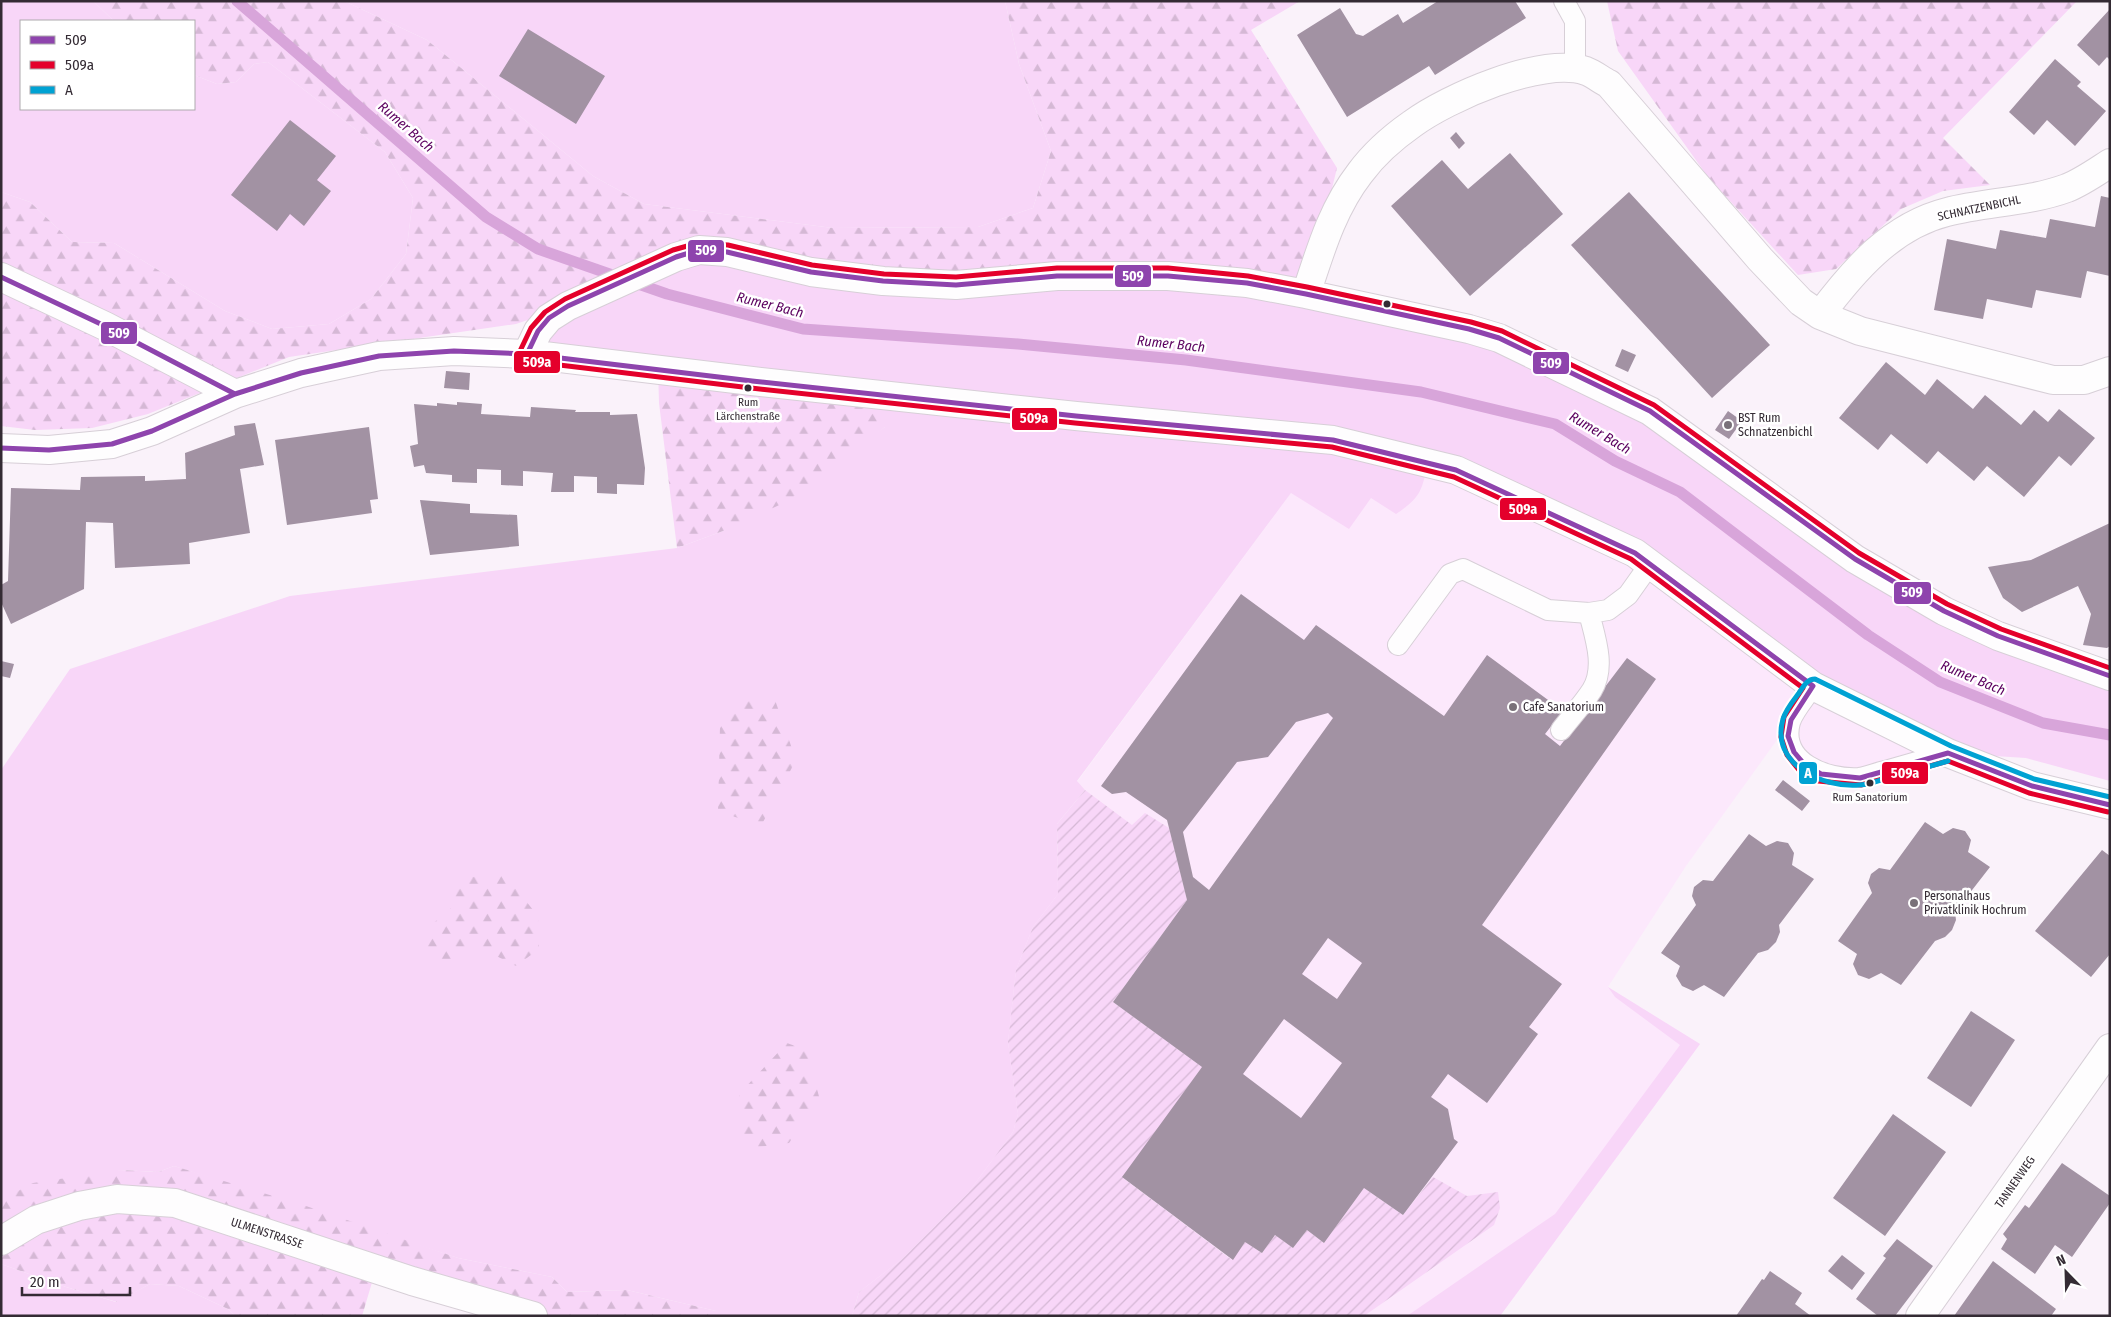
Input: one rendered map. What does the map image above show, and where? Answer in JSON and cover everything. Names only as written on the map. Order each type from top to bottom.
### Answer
[{"type":"street","points":[[1306,294],[1332,219],[1360,173],[1391,140],[1413,123],[1440,107],[1496,82],[1541,70],[1586,71],[1609,84],[1760,260],[1801,302],[1820,315],[1860,331],[2053,380],[2084,380],[2110,371]]},
{"type":"street","name":"SCHNATZENBICHL","points":[[1820,315],[1846,281],[1862,264],[1895,236],[1918,223],[1946,212],[2068,188],[2088,178],[2110,163]]},
{"type":"street","points":[[527,354],[538,331],[549,318],[568,306],[676,257],[699,250],[713,250],[811,272],[884,281],[956,285],[1057,276],[1168,276],[1246,283],[1306,294],[1469,329],[1500,338],[1650,411],[1855,559],[1944,611],[1998,636],[2110,676]]},
{"type":"street","points":[[1,277],[105,326],[235,394]]},
{"type":"street","points":[[1,448],[49,450],[112,444],[152,430],[235,394],[300,373],[379,356],[454,351],[527,354],[752,381],[1076,416],[1333,440],[1456,470],[1635,553],[1813,686],[1948,753],[2032,786],[2110,805]]},
{"type":"street","name":"TANNENWEG","points":[[1920,1316],[2110,1048]]},
{"type":"street","name":"ULMENSTRASSE","points":[[1,1241],[36,1220],[79,1206],[117,1199],[175,1203],[412,1280],[533,1316]]},
{"type":"lane","points":[[1564,1],[1576,21],[1575,70]]},
{"type":"lane","points":[[1398,645],[1450,574],[1463,569],[1548,610],[1589,613],[1608,610],[1628,595],[1650,564]]},
{"type":"lane","points":[[1561,730],[1593,688],[1599,664],[1596,639],[1589,613]]},
{"type":"lane","points":[[1813,686],[1790,720],[1788,736],[1794,752],[1805,765],[1821,774],[1860,778],[1948,753]]},
{"type":"shaded area","points":[[1428,464],[1635,553],[1948,753],[1860,778],[1805,765],[1790,722],[1686,866],[1608,987],[1700,1044],[1500,1316],[852,1316],[1085,790],[1077,782],[1291,493],[1371,498]]},
{"type":"green space","points":[[1,1],[93,1],[113,20],[20,20],[20,110],[195,110],[195,75],[217,84],[236,82],[254,64],[268,62],[385,152],[413,198],[406,254],[371,299],[329,324],[272,329],[225,311],[114,243],[72,242],[30,202],[1,192]]},
{"type":"green space","points":[[93,1],[344,1],[427,40],[593,176],[644,204],[833,228],[978,227],[1033,208],[1051,151],[1019,64],[1005,1],[1300,1],[1251,30],[1337,168],[1306,294],[1247,283],[956,285],[727,252],[516,324],[289,357],[148,414],[92,428],[35,430],[1,426],[1,192],[30,202],[72,242],[114,243],[225,311],[272,329],[329,324],[371,299],[406,254],[413,198],[385,152],[268,62],[254,64],[236,82],[217,84],[195,75],[195,20],[113,20]]},
{"type":"green space","points":[[344,1],[1005,1],[1019,64],[1051,151],[1033,208],[978,227],[833,228],[644,204],[593,176],[427,40]]},
{"type":"green space","points":[[1607,1],[2077,1],[1943,138],[1990,185],[1943,191],[1901,209],[1836,269],[1798,275],[1708,177],[1618,51]]},
{"type":"green space","points":[[676,257],[1168,276],[1469,329],[1650,411],[1824,538],[2110,676],[2110,781],[2026,758],[1948,753],[1813,686],[1635,553],[1428,464],[1419,493],[1411,503],[1396,514],[1371,498],[1349,529],[1291,493],[1077,781],[1085,790],[1057,824],[1058,894],[1033,927],[1016,970],[1008,1042],[1018,1114],[1013,1132],[968,1193],[901,1260],[859,1292],[852,1316],[716,1316],[716,1311],[627,1290],[567,1292],[552,1277],[458,1258],[174,1166],[158,1172],[120,1170],[1,1218],[1,770],[70,669],[290,596],[677,548],[723,531],[885,427],[527,354],[538,331]]},
{"type":"green space","points":[[658,368],[887,394],[885,427],[788,501],[723,531],[677,548],[659,403]]},
{"type":"green space","points":[[775,700],[796,760],[761,826],[718,811],[720,726],[744,701]]},
{"type":"green space","points":[[1085,790],[1132,825],[1145,813],[1169,828],[1187,900],[1113,1002],[1202,1067],[1123,1178],[1232,1260],[1245,1242],[1262,1253],[1275,1235],[1293,1248],[1307,1230],[1324,1243],[1364,1188],[1403,1215],[1433,1177],[1467,1196],[1498,1192],[1500,1208],[1494,1225],[1364,1316],[852,1316],[859,1292],[901,1260],[968,1193],[1013,1132],[1018,1114],[1008,1042],[1016,970],[1033,927],[1058,894],[1057,824]]},
{"type":"green space","points":[[504,874],[538,916],[539,949],[516,966],[477,946],[452,969],[428,961],[424,930],[450,910],[462,878]]},
{"type":"green space","points":[[1608,987],[1700,1044],[1500,1316],[1407,1316],[1555,1214],[1680,1045],[1615,997]]},
{"type":"green space","points":[[787,1043],[806,1050],[820,1100],[789,1143],[758,1147],[742,1134],[739,1094]]},
{"type":"green space","points":[[174,1166],[306,1206],[458,1258],[552,1277],[567,1292],[627,1290],[716,1311],[716,1316],[533,1316],[376,1269],[362,1316],[235,1316],[228,1309],[179,1286],[150,1284],[117,1302],[66,1287],[1,1264],[1,1200],[33,1183],[120,1170],[158,1172]]},
{"type":"green space","points":[[1,1264],[116,1302],[150,1284],[179,1286],[228,1309],[235,1316],[1,1316]]},
{"type":"building","points":[[1438,1],[1515,1],[1526,18],[1435,75],[1429,66],[1347,117],[1297,35],[1340,8],[1356,34],[1363,36],[1398,14],[1403,23]]},
{"type":"building","points":[[2110,9],[2110,60],[2107,57],[2099,66],[2077,45]]},
{"type":"building","points":[[528,29],[605,76],[576,124],[499,76]]},
{"type":"building","points":[[2055,59],[2081,82],[2077,86],[2106,111],[2075,146],[2047,120],[2034,135],[2009,112]]},
{"type":"building","points":[[290,120],[336,156],[317,180],[331,191],[304,226],[290,214],[277,231],[231,195]]},
{"type":"building","points":[[1456,132],[1465,143],[1459,149],[1450,138]]},
{"type":"building","points":[[1510,153],[1563,214],[1470,296],[1391,206],[1442,160],[1468,189]]},
{"type":"building","points":[[1629,192],[1770,345],[1712,398],[1571,245]]},
{"type":"building","points":[[2101,196],[2110,198],[2110,276],[2087,271],[2081,298],[2036,290],[2032,308],[1987,299],[1983,319],[1934,310],[1947,239],[1996,249],[2000,230],[2046,238],[2050,219],[2095,227]]},
{"type":"building","points":[[1622,349],[1636,355],[1628,372],[1615,366]]},
{"type":"building","points":[[1886,362],[1925,395],[1937,379],[1973,409],[1985,395],[2021,425],[2034,410],[2048,422],[2059,409],[2095,438],[2071,466],[2059,456],[2024,497],[1987,466],[1974,481],[1938,451],[1927,464],[1891,434],[1878,450],[1839,418]]},
{"type":"building","points":[[446,371],[470,373],[469,390],[444,388]]},
{"type":"building","points":[[457,402],[482,404],[481,414],[530,417],[531,407],[576,410],[575,412],[610,412],[610,415],[637,414],[645,468],[644,485],[617,484],[617,494],[597,493],[597,477],[574,476],[574,492],[551,492],[553,473],[523,471],[523,486],[501,485],[501,470],[477,469],[477,483],[452,482],[452,475],[426,473],[424,465],[414,467],[410,446],[418,444],[414,404],[437,406],[437,403],[457,405]]},
{"type":"building","name":"BST Rum Schnatzenbichl","points":[[1728,411],[1742,421],[1729,439],[1715,430]]},
{"type":"building","points":[[255,423],[264,465],[240,469],[250,533],[189,543],[190,564],[115,568],[113,523],[86,522],[84,589],[11,624],[1,602],[1,585],[8,581],[11,488],[80,490],[81,477],[145,476],[145,481],[186,479],[185,453],[235,435],[234,426]]},
{"type":"building","points":[[369,427],[378,499],[370,500],[372,513],[287,525],[275,440]]},
{"type":"building","points":[[420,500],[470,504],[470,513],[517,515],[519,546],[430,555]]},
{"type":"building","points":[[2110,523],[2110,646],[2107,648],[2083,645],[2091,614],[2078,586],[2022,612],[2003,598],[1988,567],[2031,560]]},
{"type":"building","points":[[1241,594],[1304,640],[1316,625],[1444,716],[1487,655],[1563,711],[1545,734],[1560,746],[1627,658],[1656,679],[1482,925],[1562,984],[1529,1027],[1538,1034],[1487,1103],[1448,1074],[1431,1097],[1448,1109],[1454,1139],[1458,1142],[1403,1215],[1364,1188],[1324,1243],[1307,1230],[1293,1248],[1275,1235],[1262,1253],[1245,1242],[1233,1260],[1122,1177],[1202,1067],[1113,1002],[1187,900],[1167,820],[1126,792],[1112,794],[1101,786]],"holes":[[[1328,713],[1333,718],[1209,890],[1193,877],[1183,832],[1237,762],[1268,757],[1296,722]],[[1328,938],[1362,963],[1337,999],[1302,974]],[[1284,1019],[1342,1063],[1301,1118],[1243,1074]]]},
{"type":"building","points":[[1,661],[14,664],[10,678],[1,676]]},
{"type":"building","points":[[1783,780],[1810,801],[1802,811],[1775,790]]},
{"type":"building","name":"Personalhaus Privatklinik Hochrum","points":[[1925,822],[1943,834],[1953,828],[1965,831],[1971,840],[1968,852],[1990,867],[1955,912],[1956,920],[1952,930],[1945,937],[1935,941],[1901,985],[1881,973],[1869,979],[1858,975],[1853,964],[1857,954],[1838,941],[1872,893],[1868,883],[1871,874],[1879,868],[1890,870]]},
{"type":"building","points":[[1749,834],[1766,846],[1777,841],[1788,843],[1794,853],[1792,865],[1814,879],[1779,925],[1780,932],[1776,942],[1768,950],[1758,953],[1724,997],[1704,985],[1693,991],[1682,986],[1676,976],[1680,966],[1661,953],[1696,905],[1692,896],[1694,887],[1703,880],[1713,881]]},
{"type":"building","points":[[2102,850],[2110,856],[2110,954],[2091,977],[2035,931]]},
{"type":"building","points":[[1971,1011],[2015,1040],[1971,1107],[1927,1078]]},
{"type":"building","points":[[1893,1114],[1946,1152],[1885,1236],[1833,1198]]},
{"type":"building","points":[[2062,1163],[2110,1196],[2110,1203],[2072,1257],[2055,1245],[2035,1274],[2001,1249],[2007,1239],[2003,1234],[2025,1205],[2029,1208]]},
{"type":"building","points":[[1897,1239],[1933,1266],[1895,1316],[1878,1316],[1856,1299],[1886,1258],[1883,1256]]},
{"type":"building","points":[[1842,1255],[1865,1273],[1852,1290],[1828,1271]]},
{"type":"building","points":[[1993,1261],[2056,1309],[2051,1316],[1954,1316]]},
{"type":"building","points":[[1770,1271],[1802,1293],[1795,1304],[1811,1316],[1736,1316],[1762,1279],[1764,1280]]},
{"type":"waterway","name":"Rumer Bach","points":[[237,1],[486,217],[538,249],[667,294],[803,329],[1018,344],[1186,360],[1421,392],[1555,424],[1615,461],[1680,492],[1868,635],[1940,682],[2043,723],[2110,735]]},
{"type":"transit line","name":"509a","points":[[2108,812],[2029,793],[1948,761],[1861,785],[1818,781],[1799,770],[1787,755],[1781,737],[1784,717],[1803,688],[1631,559],[1454,477],[1332,447],[1075,423],[751,388],[526,361],[521,359],[520,351],[531,328],[545,312],[565,299],[673,250],[698,243],[728,245],[812,265],[884,274],[956,277],[1057,268],[1168,268],[1248,276],[1307,287],[1471,322],[1502,331],[1654,405],[1859,553],[1947,604],[2001,629],[2110,668]]},
{"type":"transit line","name":"509","points":[[527,354],[538,331],[549,318],[568,306],[676,257],[699,250],[727,252],[811,272],[883,281],[956,285],[1057,276],[1168,276],[1247,283],[1306,294],[1469,329],[1499,338],[1650,411],[1855,559],[1944,611],[1998,636],[2110,676]]},
{"type":"transit line","name":"509","points":[[1,277],[105,326],[235,394]]},
{"type":"transit line","name":"509","points":[[1,448],[49,450],[112,444],[152,431],[235,394],[301,373],[379,356],[454,351],[527,354],[752,381],[1076,416],[1333,440],[1456,470],[1635,553],[1813,686],[1791,720],[1788,736],[1794,752],[1805,765],[1821,774],[1860,778],[1948,753],[2032,786],[2110,805]]},
{"type":"transit line","name":"A","points":[[1948,761],[1866,784],[1845,785],[1830,782],[1802,770],[1792,760],[1784,749],[1781,735],[1783,719],[1788,708],[1807,682],[1815,679],[1951,746],[2034,779],[2110,797]]},
{"type":"place","name":"Rum Lärchenstraße","points":[[748,388]]},
{"type":"place","name":"BST Rum Schnatzenbichl","points":[[1728,425]]},
{"type":"place","name":"Cafe Sanatorium","points":[[1513,707]]},
{"type":"place","name":"Rum Sanatorium","points":[[1870,783]]},
{"type":"place","name":"Personalhaus Privatklinik Hochrum","points":[[1914,903]]}]
